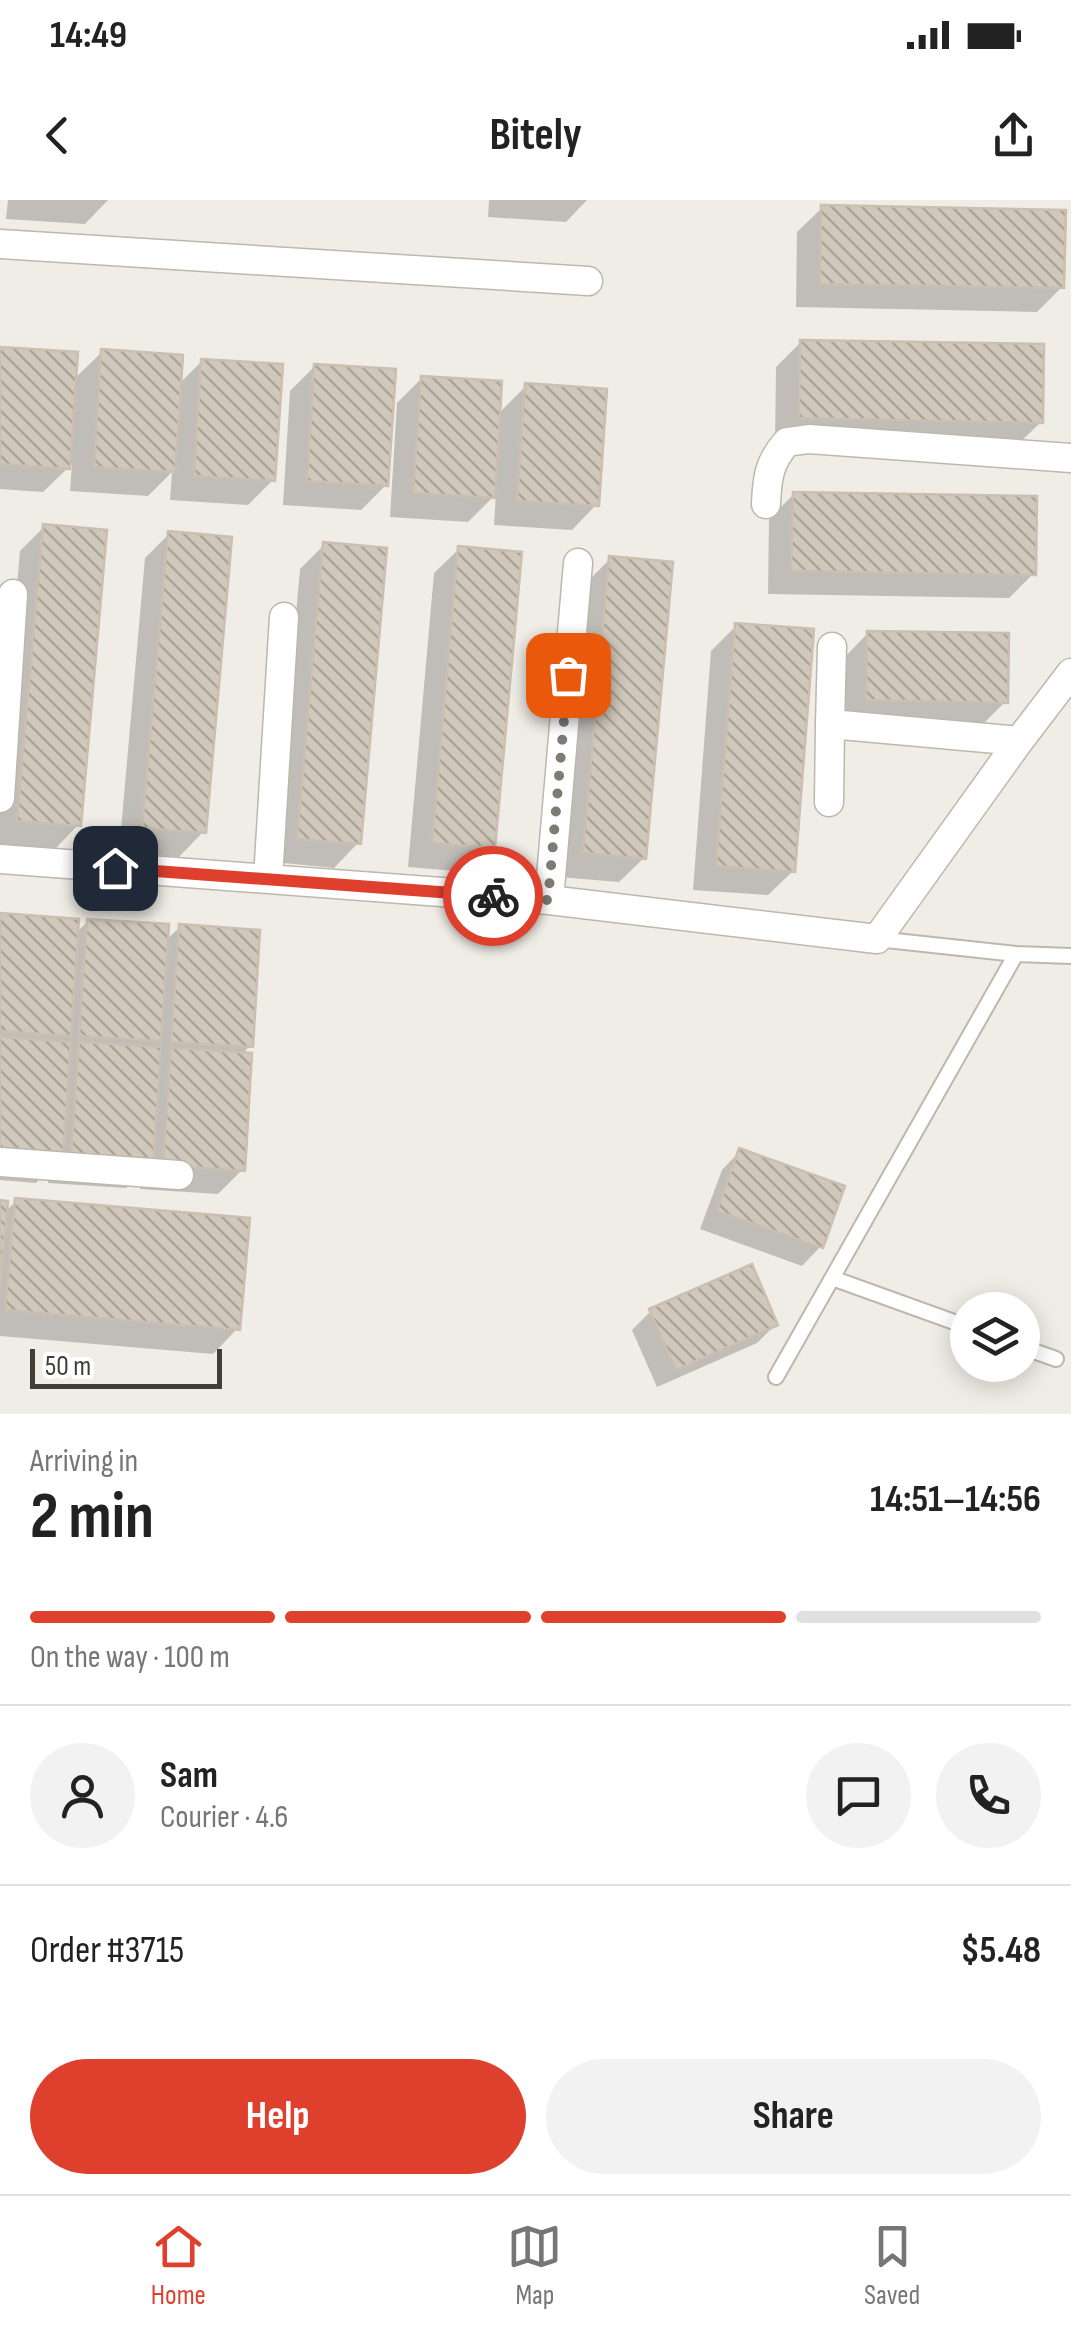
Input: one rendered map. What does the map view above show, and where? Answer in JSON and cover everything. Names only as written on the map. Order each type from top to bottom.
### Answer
[{"type":"street","points":[[0,244],[588,281]]},
{"type":"street","points":[[766,504],[767,479],[774,456],[787,442],[809,439],[1071,458]]},
{"type":"street","points":[[548,900],[578,563]]},
{"type":"street","points":[[0,798],[12,594]]},
{"type":"street","points":[[268,879],[284,618]]},
{"type":"street","points":[[829,802],[832,647]]},
{"type":"street","points":[[0,859],[548,900],[877,939],[1071,673]]},
{"type":"street","points":[[830,724],[1019,741]]},
{"type":"street","points":[[0,1162],[179,1175]]},
{"type":"lane","points":[[877,939],[1071,956]]},
{"type":"lane","points":[[776,1377],[1016,954]]},
{"type":"lane","points":[[832,1278],[950,1321]]},
{"type":"lane","points":[[1040,1353],[1056,1359]]},
{"type":"building","points":[[821,205],[1066,210],[1064,288],[820,284]]},
{"type":"building","points":[[800,340],[1044,344],[1043,423],[799,418]]},
{"type":"building","points":[[0,347],[78,352],[70,469],[0,464]]},
{"type":"building","points":[[101,349],[183,355],[175,472],[94,467]]},
{"type":"building","points":[[201,359],[283,364],[275,481],[194,476]]},
{"type":"building","points":[[314,364],[396,369],[388,486],[307,481]]},
{"type":"building","points":[[421,376],[502,381],[495,498],[413,493]]},
{"type":"building","points":[[525,383],[607,389],[599,506],[517,501]]},
{"type":"building","points":[[793,492],[1037,496],[1036,575],[791,571]]},
{"type":"building","points":[[43,524],[107,530],[81,826],[17,821]]},
{"type":"building","points":[[168,531],[232,537],[206,833],[142,828]]},
{"type":"building","points":[[323,542],[387,548],[361,844],[297,839]]},
{"type":"building","points":[[458,546],[522,552],[495,848],[432,843]]},
{"type":"building","points":[[609,556],[673,562],[646,859],[583,853]]},
{"type":"building","points":[[735,623],[814,629],[795,872],[716,866]]},
{"type":"building","points":[[867,631],[1009,633],[1008,703],[866,700]]},
{"type":"building","points":[[0,913],[79,919],[71,1036],[0,1031]]},
{"type":"building","points":[[87,919],[169,924],[161,1041],[79,1036]]},
{"type":"building","points":[[179,924],[260,930],[253,1047],[171,1042]]},
{"type":"building","points":[[0,1037],[71,1042],[63,1159],[0,1155]]},
{"type":"building","points":[[79,1042],[161,1047],[153,1165],[71,1159]]},
{"type":"building","points":[[171,1048],[252,1053],[245,1171],[163,1165]]},
{"type":"building","points":[[739,1148],[845,1186],[823,1248],[717,1211]]},
{"type":"building","points":[[15,1198],[250,1218],[240,1330],[5,1310]]},
{"type":"building","points":[[0,1200],[8,1201],[0,1290]]},
{"type":"building","points":[[752,1264],[778,1325],[676,1370],[649,1309]]},
{"type":"way so far","points":[[493,896],[548,900],[568,675]]},
{"type":"route","points":[[115,868],[493,896]]}]
